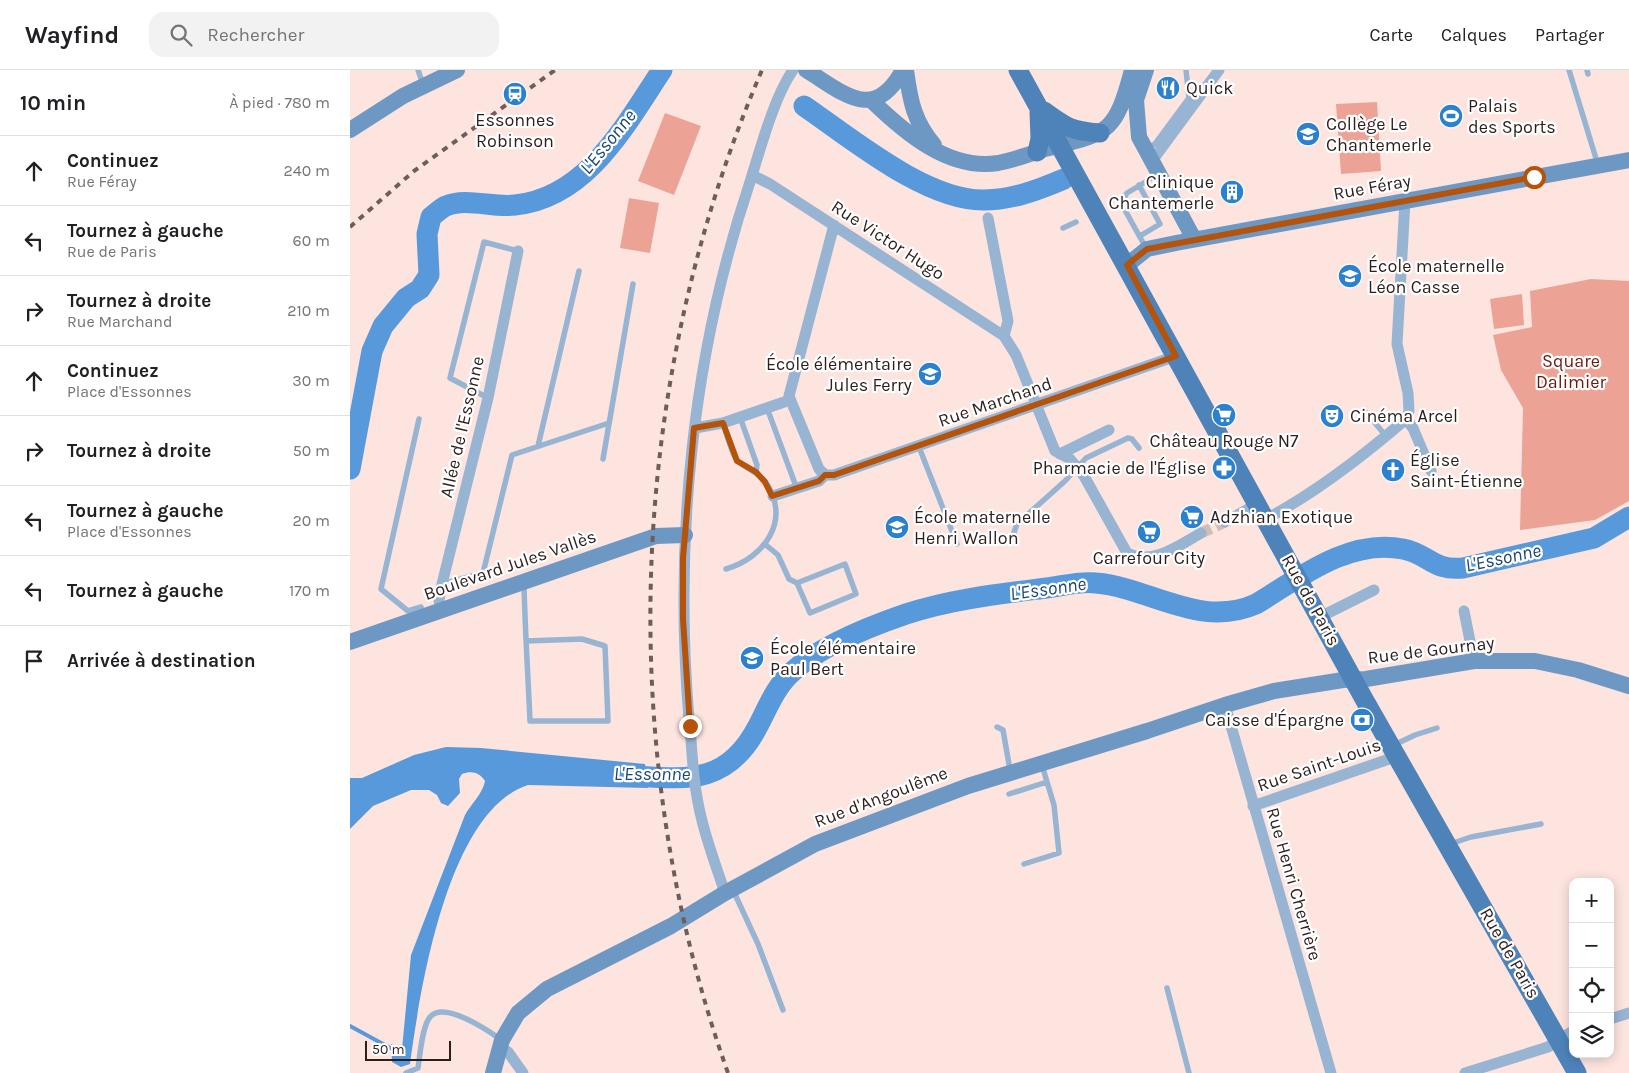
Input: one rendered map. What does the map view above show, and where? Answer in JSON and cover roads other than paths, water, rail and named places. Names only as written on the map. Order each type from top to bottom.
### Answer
[{"type":"main road","name":"Rue de Paris","points":[[1018,70],[1083,186],[1094,213],[1127,265],[1395,751],[1448,844],[1566,1035],[1577,1073]]},
{"type":"main road","points":[[1039,108],[1066,127],[1076,131],[1100,133]]},
{"type":"main road","points":[[1037,152],[1040,139],[1039,108]]},
{"type":"street","points":[[350,130],[378,111],[457,70]]},
{"type":"street","points":[[728,891],[710,848],[696,791],[683,619],[685,535],[694,428],[703,368],[718,295],[752,175],[776,107],[792,70]]},
{"type":"street","points":[[806,70],[845,95],[864,101],[886,94],[893,88],[905,70]]},
{"type":"street","points":[[905,70],[913,112],[921,129],[942,154]]},
{"type":"street","points":[[872,100],[911,135],[942,154],[978,164],[992,164],[1037,152],[1063,153],[1100,133],[1116,120],[1132,70]]},
{"type":"street","points":[[1146,70],[1136,100],[1149,155],[1194,239]]},
{"type":"street","points":[[1149,155],[1219,70]]},
{"type":"street","points":[[1116,120],[1149,155]]},
{"type":"street","name":"Rue Féray","points":[[1127,265],[1143,243],[1194,239],[1598,164],[1629,160]]},
{"type":"street","name":"Rue Victor Hugo","points":[[752,175],[834,225],[1004,336]]},
{"type":"street","points":[[1225,522],[1300,501],[1406,419],[1409,411],[1408,394],[1397,344],[1405,201]]},
{"type":"street","points":[[988,218],[1008,321],[1004,336],[1016,355],[1056,451],[1077,467],[1127,553],[1134,557],[1155,556],[1172,550],[1201,533]]},
{"type":"street","points":[[825,475],[819,469],[789,396],[834,225]]},
{"type":"street","name":"Allée de l'Essonne","points":[[441,610],[439,600],[442,584],[488,398],[518,251]]},
{"type":"street","name":"Rue Marchand","points":[[772,496],[819,481],[825,475],[834,475],[919,447],[1176,356]]},
{"type":"street","points":[[694,428],[723,423],[790,400]]},
{"type":"street","points":[[1406,419],[1412,428],[1431,471]]},
{"type":"street","points":[[1060,454],[1109,430]]},
{"type":"street","name":"Boulevard Jules Vallès","points":[[350,642],[656,536],[685,535]]},
{"type":"street","points":[[1320,617],[1374,590]]},
{"type":"street","points":[[1464,611],[1474,661]]},
{"type":"street","name":"Rue de Gournay","points":[[1355,680],[1474,661],[1535,661],[1578,670],[1629,686]]},
{"type":"street","name":"Rue d'Angoulême","points":[[493,1073],[501,1044],[518,1013],[547,989],[662,930],[728,891],[815,844],[968,786],[1225,704],[1274,691],[1343,680],[1355,680]]},
{"type":"street","name":"Rue Henri Cherrière","points":[[1225,704],[1253,806],[1332,1073]]},
{"type":"street","name":"Rue Saint-Louis","points":[[1253,806],[1395,751]]},
{"type":"street","points":[[1614,1018],[1629,1013]]},
{"type":"street","points":[[1465,1073],[1548,1047],[1566,1035]]},
{"type":"street","points":[[501,1044],[523,1073]]},
{"type":"lane","points":[[418,70],[424,86]]},
{"type":"lane","points":[[1139,185],[1160,224],[1143,243],[1121,203],[1126,193],[1139,185],[1149,155],[1155,144],[1189,98],[1186,70]]},
{"type":"lane","points":[[1569,70],[1598,164]]},
{"type":"lane","points":[[1063,228],[1076,222]]},
{"type":"lane","points":[[488,398],[450,378],[484,242],[518,251]]},
{"type":"lane","points":[[538,446],[579,271]]},
{"type":"lane","points":[[603,459],[633,284]]},
{"type":"lane","points":[[767,408],[797,488]]},
{"type":"lane","points":[[1364,410],[1386,436]]},
{"type":"lane","points":[[740,417],[757,465],[756,472]]},
{"type":"lane","points":[[419,420],[381,589],[408,611],[421,607],[424,616]]},
{"type":"lane","points":[[442,584],[483,573],[512,455],[609,423]]},
{"type":"lane","points":[[723,423],[737,461],[756,472],[765,482],[776,507],[775,519],[766,545],[740,565],[726,569]]},
{"type":"lane","points":[[1016,538],[1014,532],[1017,524],[1065,481],[1086,458],[1120,440],[1132,439],[1139,448]]},
{"type":"lane","points":[[919,447],[957,544]]},
{"type":"lane","points":[[766,545],[778,555],[789,579],[797,583],[810,612],[856,594],[845,564],[797,583]]},
{"type":"lane","points":[[524,582],[526,642],[530,721],[608,721],[606,646],[582,639],[526,642]]},
{"type":"lane","points":[[997,728],[1003,730],[1011,772]]},
{"type":"lane","points":[[1395,751],[1415,735],[1437,728]]},
{"type":"lane","points":[[1024,864],[1059,853],[1054,805],[1042,763]]},
{"type":"lane","points":[[1009,794],[1047,782]]},
{"type":"lane","points":[[1448,844],[1471,837],[1541,824]]},
{"type":"lane","points":[[728,891],[752,930],[783,1010]]},
{"type":"lane","points":[[1167,988],[1189,1073]]},
{"type":"lane","points":[[406,1073],[418,1068],[425,1025],[430,1016],[441,1011],[452,1012],[485,1028],[501,1044]]},
{"type":"water","points":[[446,747],[481,748],[645,764],[648,788],[528,785],[500,801],[477,829],[458,865],[442,907],[421,993],[410,1064],[401,1067],[392,1062],[391,1044],[402,1049],[411,955],[465,815],[485,781],[475,773],[462,774],[459,779],[460,793],[448,806],[441,803],[437,795],[429,790],[411,790],[373,806],[350,829],[350,778],[362,778],[414,755]]},
{"type":"waterway","name":"L'Essonne","points":[[350,469],[372,351],[383,326],[406,298],[420,289],[429,275],[427,234],[431,217],[444,207],[454,203],[515,205],[541,199],[563,189],[584,173],[619,135],[662,70]]},
{"type":"waterway","name":"L'Essonne","points":[[804,106],[866,150],[914,179],[962,198],[984,200],[1005,198],[1035,190],[1064,179]]},
{"type":"waterway","name":"L'Essonne","points":[[618,775],[681,778],[699,776],[716,770],[731,761],[745,747],[781,684],[803,663],[816,654],[862,631],[906,614],[941,604],[1071,584],[1096,583],[1116,586],[1195,610],[1215,612],[1235,610],[1256,604],[1325,563],[1363,549],[1383,547],[1403,549],[1419,554],[1437,565],[1463,568],[1594,538],[1629,517]]},
{"type":"waterway","points":[[350,1026],[394,1050]]},
{"type":"tunnel","points":[[1201,533],[1225,522]]},
{"type":"railway","points":[[350,227],[414,171],[555,70]]},
{"type":"railway","points":[[728,1073],[691,950],[666,824],[653,696],[651,568],[662,440],[684,314],[717,190],[762,70]]},
{"type":"place","name":"Quick","points":[[1168,88]]},
{"type":"place","name":"Essonnes Robinson","points":[[515,94]]},
{"type":"place","name":"Palais des Sports","points":[[1451,116]]},
{"type":"place","name":"Collège Le Chantemerle","points":[[1308,134]]},
{"type":"place","name":"Clinique Chantemerle","points":[[1232,192]]},
{"type":"place","name":"École maternelle Léon Casse","points":[[1350,276]]},
{"type":"place","name":"École élémentaire Jules Ferry","points":[[930,374]]},
{"type":"place","name":"Château Rouge N7","points":[[1224,415]]},
{"type":"place","name":"Cinéma Arcel","points":[[1332,416]]},
{"type":"place","name":"Pharmacie de l'Église","points":[[1224,468]]},
{"type":"place","name":"Église Saint-Étienne","points":[[1393,470]]},
{"type":"place","name":"Adzhian Exotique","points":[[1192,517]]},
{"type":"place","name":"École maternelle Henri Wallon","points":[[897,527]]},
{"type":"place","name":"Carrefour City","points":[[1149,532]]},
{"type":"place","name":"École élémentaire Paul Bert","points":[[752,658]]},
{"type":"place","name":"Caisse d'Épargne","points":[[1362,720]]},
{"type":"park label","name":"Square Dalimier","points":[[1571,371]]}]
